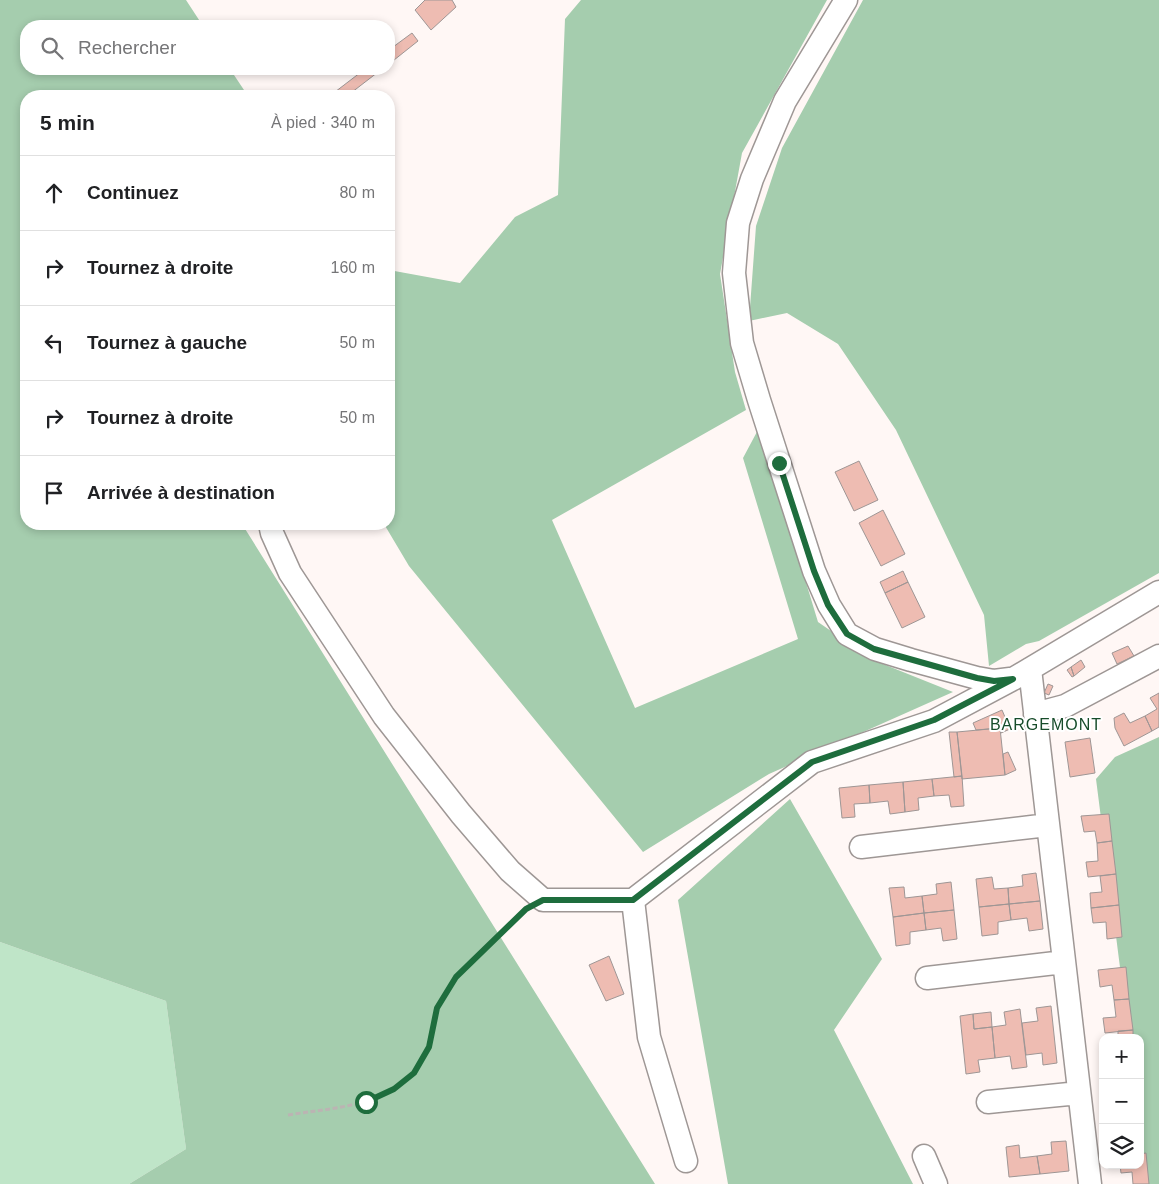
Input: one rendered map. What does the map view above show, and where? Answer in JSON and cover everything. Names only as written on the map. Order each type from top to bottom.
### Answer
[{"type":"street","points":[[846,0],[785,101],[752,179],[738,223],[734,273],[742,343],[758,400],[814,571],[828,605],[847,634],[874,649],[977,678],[994,681],[1021,674]]},
{"type":"street","points":[[271,530],[290,573],[384,716],[467,821],[510,871],[543,900],[633,900],[812,762],[934,720],[1021,674],[1159,592]]},
{"type":"street","points":[[1035,714],[1065,706],[1159,656]]},
{"type":"street","points":[[1021,674],[1035,714],[1090,1184]]},
{"type":"street","points":[[861,847],[1048,825]]},
{"type":"street","points":[[633,900],[649,1037],[686,1162]]},
{"type":"street","points":[[927,978],[1064,962]]},
{"type":"street","points":[[988,1102],[1079,1093]]},
{"type":"street","points":[[924,1156],[936,1184]]},
{"type":"path","points":[[288,1115],[366,1102],[394,1089],[414,1073],[429,1047],[437,1008],[456,977],[526,909],[543,900]]},
{"type":"green space","points":[[0,0],[186,0],[199,20],[20,20],[20,75],[234,75],[244,90],[20,90],[20,530],[246,530],[655,1184],[129,1184],[186,1149],[166,1001],[0,942]]},
{"type":"green space","points":[[581,0],[827,0],[742,153],[720,274],[735,372],[746,410],[552,520],[635,708],[798,639],[743,458],[759,428],[818,622],[873,660],[953,692],[769,774],[643,852],[409,566],[388,530],[395,530],[395,271],[460,283],[515,217],[558,195],[565,19]]},
{"type":"green space","points":[[863,0],[1159,0],[1159,573],[1039,641],[1026,644],[989,666],[984,615],[896,430],[838,344],[787,313],[749,321],[756,226],[782,148]]},
{"type":"green space","points":[[1159,737],[1159,1184],[1148,1184],[1144,1154],[1144,1034],[1128,1034],[1096,779],[1115,757]]},
{"type":"green space","points":[[790,799],[882,959],[834,1030],[913,1184],[728,1184],[678,900]]},
{"type":"green space","points":[[0,942],[166,1001],[186,1149],[129,1184],[0,1184]]},
{"type":"building","points":[[425,0],[452,0],[456,7],[431,30],[415,10]]},
{"type":"building","points":[[412,33],[418,41],[395,59],[395,46]]},
{"type":"building","points":[[357,75],[374,75],[355,90],[338,90]]},
{"type":"building","points":[[859,461],[878,500],[854,511],[835,472]]},
{"type":"building","points":[[883,510],[905,554],[881,566],[859,523]]},
{"type":"building","points":[[903,571],[908,582],[885,593],[880,582]]},
{"type":"building","points":[[908,582],[925,617],[902,628],[885,593]]},
{"type":"building","points":[[1128,646],[1134,656],[1117,664],[1112,653]]},
{"type":"building","points":[[1081,660],[1085,667],[1074,676],[1071,667]]},
{"type":"building","points":[[1071,667],[1074,676],[1072,677],[1067,670]]},
{"type":"building","points":[[1048,684],[1053,686],[1049,695],[1044,693]]},
{"type":"building","points":[[1159,693],[1159,727],[1152,731],[1145,716],[1157,709],[1150,698]]},
{"type":"building","points":[[1002,710],[1010,729],[1001,733],[1000,728],[976,730],[973,723]]},
{"type":"building","points":[[1124,713],[1130,723],[1145,716],[1152,731],[1124,746],[1115,728],[1114,718]]},
{"type":"building","points":[[1000,728],[1005,775],[962,779],[957,732]]},
{"type":"building","points":[[949,732],[957,732],[962,776],[954,777]]},
{"type":"building","points":[[1090,738],[1095,773],[1070,777],[1065,742]]},
{"type":"building","points":[[1008,752],[1016,770],[1005,775],[1003,754]]},
{"type":"building","points":[[962,776],[964,806],[951,807],[949,795],[934,796],[932,779]]},
{"type":"building","points":[[932,779],[934,796],[918,798],[919,810],[905,812],[903,782]]},
{"type":"building","points":[[903,782],[905,812],[890,814],[888,801],[870,803],[869,785]]},
{"type":"building","points":[[869,785],[870,803],[854,804],[855,817],[842,818],[839,788]]},
{"type":"building","points":[[1109,814],[1112,841],[1097,843],[1095,831],[1084,832],[1081,816]]},
{"type":"building","points":[[1112,841],[1116,874],[1088,877],[1086,862],[1098,861],[1097,843]]},
{"type":"building","points":[[1036,873],[1040,901],[1009,904],[1008,888],[1023,886],[1022,875]]},
{"type":"building","points":[[1116,874],[1119,905],[1091,908],[1090,893],[1102,892],[1100,876]]},
{"type":"building","points":[[992,877],[994,889],[1008,888],[1009,904],[979,907],[976,879]]},
{"type":"building","points":[[951,882],[954,910],[924,913],[922,896],[937,894],[936,884]]},
{"type":"building","points":[[904,887],[905,898],[922,896],[924,913],[893,917],[889,888]]},
{"type":"building","points":[[1040,901],[1043,929],[1029,931],[1027,918],[1011,920],[1009,904]]},
{"type":"building","points":[[1009,904],[1011,920],[998,922],[998,934],[982,936],[979,907]]},
{"type":"building","points":[[1119,905],[1122,937],[1107,939],[1106,922],[1093,923],[1091,908]]},
{"type":"building","points":[[954,910],[957,939],[943,941],[941,928],[926,930],[924,913]]},
{"type":"building","points":[[924,913],[926,930],[910,932],[910,944],[896,946],[893,917]]},
{"type":"building","points":[[609,956],[624,994],[606,1001],[589,965]]},
{"type":"building","points":[[1126,967],[1129,999],[1114,1000],[1112,985],[1100,987],[1098,970]]},
{"type":"building","points":[[1129,999],[1133,1030],[1105,1033],[1103,1018],[1116,1017],[1114,1000]]},
{"type":"building","points":[[1051,1006],[1057,1063],[1043,1065],[1042,1053],[1026,1055],[1022,1023],[1038,1021],[1036,1008]]},
{"type":"building","points":[[1020,1009],[1027,1067],[1012,1069],[1010,1056],[995,1058],[992,1027],[1006,1025],[1004,1012]]},
{"type":"building","points":[[991,1012],[992,1027],[974,1029],[973,1014]]},
{"type":"building","points":[[973,1014],[974,1029],[992,1027],[995,1058],[978,1060],[980,1072],[966,1074],[960,1016]]},
{"type":"building","points":[[1133,1030],[1133,1034],[1118,1034],[1118,1031]]},
{"type":"building","points":[[1066,1141],[1069,1171],[1040,1174],[1037,1156],[1052,1154],[1051,1142]]},
{"type":"building","points":[[1019,1145],[1020,1158],[1037,1156],[1040,1174],[1009,1177],[1006,1147]]},
{"type":"building","points":[[1144,1153],[1146,1153],[1149,1184],[1133,1184],[1132,1172],[1121,1173],[1120,1169],[1144,1169]]},
{"type":"district","name":"BARGEMONT","points":[[1046,724]]},
{"type":"route","points":[[366,1102],[394,1089],[414,1073],[429,1047],[437,1008],[456,977],[526,909],[543,900],[633,900],[812,762],[934,720],[1013,679],[994,681],[977,678],[874,649],[847,634],[828,605],[814,571],[779,463]]}]
